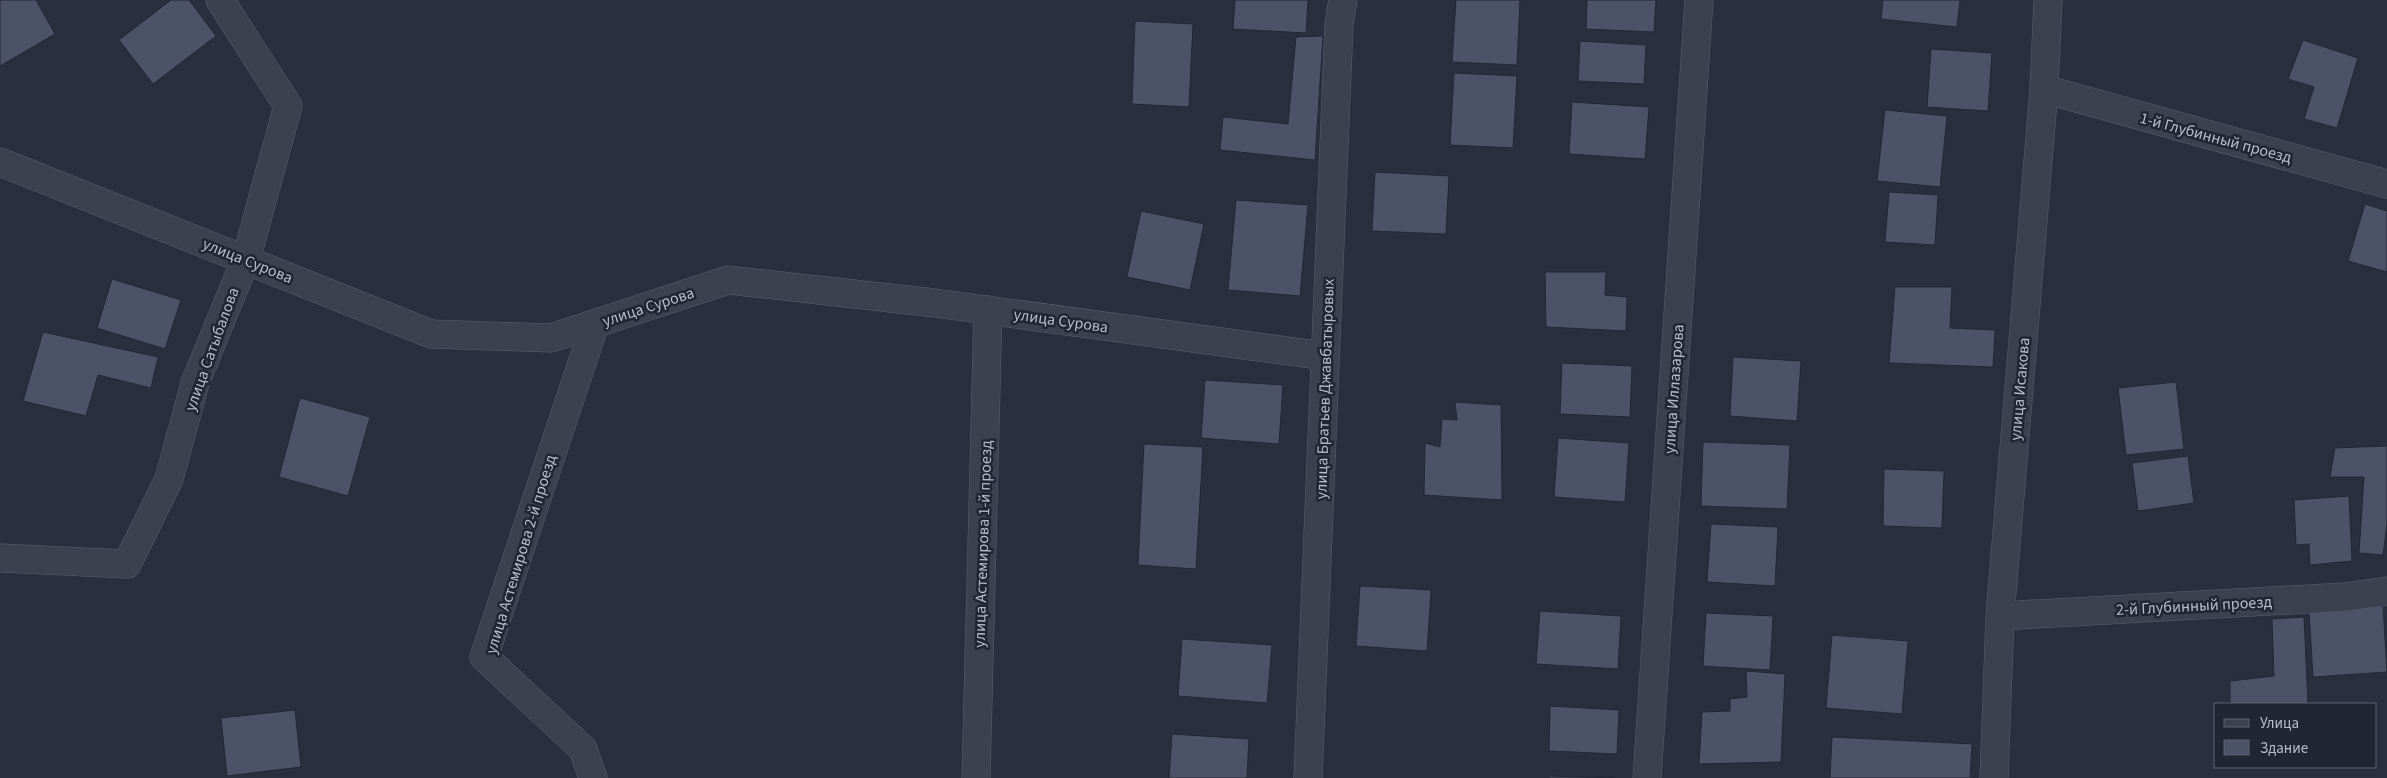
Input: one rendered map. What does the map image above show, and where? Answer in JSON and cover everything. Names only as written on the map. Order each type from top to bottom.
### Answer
[{"type":"street","name":"улица Сатыбалова","points":[[0,558],[127,564],[169,479],[195,383],[246,259],[288,106],[220,0]]},
{"type":"street","name":"улица Братьев Джавбатыровых","points":[[1308,778],[1339,24],[1342,0]]},
{"type":"street","name":"улица Иллазарова","points":[[1646,778],[1699,0]]},
{"type":"street","name":"улица Исакова","points":[[1994,778],[2000,616],[2044,90],[2048,0]]},
{"type":"street","name":"1-й Глубинный проезд","points":[[2044,90],[2387,184]]},
{"type":"street","name":"улица Сурова","points":[[0,162],[431,334],[551,338],[728,280],[988,310],[1325,356]]},
{"type":"street","name":"улица Астемирова 1-й проезд","points":[[976,778],[988,310]]},
{"type":"street","name":"улица Астемирова 2-й проезд","points":[[592,778],[583,749],[484,657],[595,324]]},
{"type":"street","name":"2-й Глубинный проезд","points":[[2000,616],[2344,597],[2387,591]]},
{"type":"building","points":[[0,0],[36,0],[55,34],[0,66]]},
{"type":"building","points":[[171,0],[189,0],[216,36],[153,84],[119,40]]},
{"type":"building","points":[[1235,0],[1308,0],[1306,33],[1233,29]]},
{"type":"building","points":[[1456,0],[1520,0],[1517,65],[1452,62]]},
{"type":"building","points":[[1587,0],[1656,0],[1654,32],[1586,29]]},
{"type":"building","points":[[1883,0],[1960,0],[1957,27],[1881,19]]},
{"type":"building","points":[[1135,21],[1193,24],[1189,107],[1132,104]]},
{"type":"building","points":[[1323,36],[1315,160],[1220,150],[1223,117],[1288,124],[1296,37]]},
{"type":"building","points":[[2303,40],[2358,58],[2337,128],[2304,119],[2314,87],[2288,79]]},
{"type":"building","points":[[1580,41],[1646,45],[1644,84],[1578,81]]},
{"type":"building","points":[[1931,49],[1992,53],[1988,111],[1927,107]]},
{"type":"building","points":[[1454,73],[1517,76],[1513,148],[1450,145]]},
{"type":"building","points":[[1572,102],[1649,107],[1645,159],[1569,154]]},
{"type":"building","points":[[1885,110],[1947,116],[1940,187],[1877,181]]},
{"type":"building","points":[[1375,172],[1449,176],[1446,234],[1372,231]]},
{"type":"building","points":[[1889,192],[1938,195],[1935,245],[1885,242]]},
{"type":"building","points":[[1236,200],[1308,205],[1300,296],[1228,290]]},
{"type":"building","points":[[2365,204],[2387,211],[2387,272],[2348,261]]},
{"type":"building","points":[[1141,211],[1204,224],[1190,290],[1127,277]]},
{"type":"building","points":[[1545,272],[1606,272],[1605,295],[1627,297],[1626,331],[1546,327]]},
{"type":"building","points":[[112,279],[181,300],[165,349],[97,328]]},
{"type":"building","points":[[1895,287],[1952,287],[1950,328],[1995,330],[1993,367],[1889,363]]},
{"type":"building","points":[[43,332],[158,357],[151,388],[98,375],[86,416],[23,401]]},
{"type":"building","points":[[1733,357],[1801,361],[1797,421],[1730,416]]},
{"type":"building","points":[[1562,363],[1632,366],[1630,417],[1560,414]]},
{"type":"building","points":[[1205,380],[1283,385],[1279,444],[1201,438]]},
{"type":"building","points":[[2176,382],[2184,449],[2126,455],[2118,388]]},
{"type":"building","points":[[300,398],[370,417],[348,496],[279,477]]},
{"type":"building","points":[[1455,402],[1501,405],[1502,500],[1424,495],[1425,443],[1440,447],[1442,419],[1457,420]]},
{"type":"building","points":[[1558,438],[1629,443],[1625,502],[1554,497]]},
{"type":"building","points":[[1703,442],[1790,445],[1787,509],[1701,506]]},
{"type":"building","points":[[1144,444],[1203,447],[1196,569],[1138,565]]},
{"type":"building","points":[[2387,446],[2387,524],[2383,555],[2359,553],[2364,477],[2330,477],[2335,448]]},
{"type":"building","points":[[2188,456],[2194,503],[2138,511],[2132,463]]},
{"type":"building","points":[[1884,469],[1944,471],[1942,528],[1883,526]]},
{"type":"building","points":[[2349,496],[2352,561],[2310,565],[2309,544],[2296,545],[2294,500]]},
{"type":"building","points":[[1711,524],[1778,527],[1775,586],[1707,582]]},
{"type":"building","points":[[1360,586],[1431,590],[1427,651],[1356,646]]},
{"type":"building","points":[[2383,606],[2387,672],[2313,677],[2309,612]]},
{"type":"building","points":[[1540,611],[1621,616],[1618,669],[1536,664]]},
{"type":"building","points":[[1706,613],[1773,616],[1770,670],[1703,666]]},
{"type":"building","points":[[2304,617],[2308,703],[2230,703],[2230,681],[2274,676],[2272,619]]},
{"type":"building","points":[[1832,635],[1908,641],[1902,714],[1826,708]]},
{"type":"building","points":[[1182,639],[1272,645],[1267,703],[1178,696]]},
{"type":"building","points":[[1746,671],[1785,674],[1781,762],[1699,764],[1702,712],[1730,711],[1730,699],[1747,697]]},
{"type":"building","points":[[1550,706],[1619,710],[1617,754],[1549,751]]},
{"type":"building","points":[[295,710],[301,767],[227,776],[221,718]]},
{"type":"building","points":[[1172,734],[1249,739],[1247,778],[1169,778]]},
{"type":"building","points":[[1832,737],[1972,744],[1970,778],[1830,778]]},
{"type":"building","points":[[1549,776],[1615,778],[1549,778]]}]
